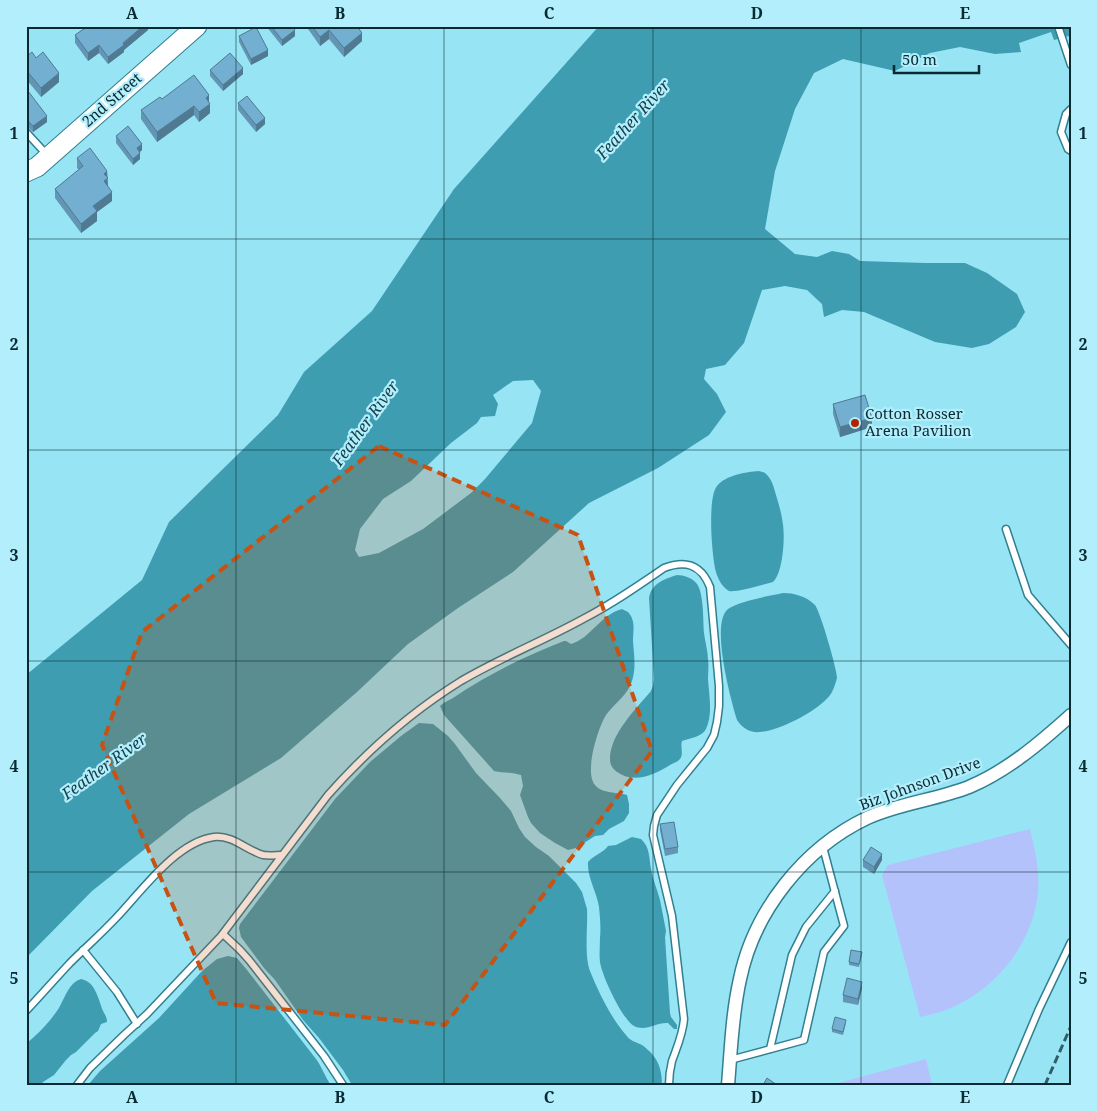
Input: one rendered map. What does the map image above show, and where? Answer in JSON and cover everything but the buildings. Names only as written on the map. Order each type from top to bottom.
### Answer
[{"type":"main road","name":"2nd Street","points":[[26,172],[36,167],[49,156],[197,26]]},
{"type":"street","name":"Biz Johnson Drive","points":[[728,1085],[733,1023],[745,958],[754,935],[775,898],[803,864],[849,828],[875,815],[968,787],[1005,768],[1071,715]]},
{"type":"lane","points":[[1059,29],[1071,65]]},
{"type":"lane","points":[[1071,109],[1066,114],[1061,132],[1068,149],[1071,151]]},
{"type":"lane","points":[[26,132],[49,156]]},
{"type":"lane","points":[[1006,529],[1028,595],[1071,646]]},
{"type":"lane","points":[[77,1085],[90,1068],[160,1001],[223,934],[328,795],[367,753],[400,724],[462,681],[596,613],[664,568],[674,564],[684,564],[694,566],[707,578],[710,587],[719,686],[719,706],[714,735],[708,748],[663,806],[654,826],[655,847],[672,916],[684,1010],[684,1027],[672,1062],[669,1085]]},
{"type":"lane","points":[[26,1011],[141,890],[171,860],[187,848],[213,837],[223,837],[265,855],[282,855]]},
{"type":"lane","points":[[730,1060],[804,1040],[824,952],[844,926],[823,847]]},
{"type":"lane","points":[[770,1049],[792,955],[806,927],[834,891]]},
{"type":"lane","points":[[223,934],[249,960],[324,1056],[343,1085]]},
{"type":"lane","points":[[1008,1085],[1071,942]]},
{"type":"lane","points":[[83,950],[117,992],[137,1024]]},
{"type":"highlighted area","points":[[379,446],[578,535],[652,751],[445,1025],[216,1003],[102,745],[142,632]]},
{"type":"shaded area","points":[[1030,829],[1038,868],[1038,893],[1035,910],[1023,942],[1003,970],[978,993],[952,1007],[920,1017],[882,875],[888,865]]},
{"type":"shaded area","points":[[926,1059],[932,1085],[831,1085]]},
{"type":"water","name":"Feather River","points":[[599,26],[1071,26],[1071,35],[1069,36],[1054,40],[1051,32],[1019,43],[1021,52],[995,54],[960,47],[930,53],[895,71],[843,59],[814,73],[795,109],[775,171],[765,229],[795,254],[817,257],[832,251],[849,254],[860,261],[965,263],[987,273],[1017,294],[1025,312],[1016,327],[989,344],[972,348],[935,342],[864,312],[842,310],[824,317],[822,304],[807,290],[785,286],[762,290],[744,343],[725,365],[706,369],[704,379],[717,394],[726,412],[709,435],[658,468],[589,503],[513,572],[408,644],[357,692],[281,758],[189,814],[92,891],[26,958],[26,675],[142,580],[169,522],[278,415],[304,372],[372,311],[454,189]],"holes":[[[533,380],[541,391],[532,423],[471,493],[423,529],[379,553],[359,557],[355,550],[360,529],[383,499],[411,481],[451,443],[477,423],[481,417],[495,416],[498,404],[493,395],[513,381]]]},
{"type":"water","points":[[759,471],[765,473],[771,481],[783,525],[784,538],[779,571],[773,582],[743,590],[729,591],[719,580],[714,564],[711,515],[714,493],[717,486],[726,479],[742,473]]},
{"type":"water","points":[[677,575],[693,580],[701,594],[704,633],[708,653],[710,711],[708,723],[702,734],[682,741],[682,755],[678,761],[644,777],[624,776],[611,765],[611,750],[619,731],[653,686],[650,593],[659,583]]},
{"type":"water","points":[[783,593],[808,599],[815,605],[828,640],[837,678],[832,692],[827,699],[810,712],[778,728],[753,732],[744,728],[737,720],[731,697],[721,645],[723,617],[728,609],[733,606]]},
{"type":"water","points":[[622,609],[631,615],[633,622],[634,675],[628,690],[609,711],[603,721],[593,750],[591,770],[592,779],[598,788],[627,795],[629,813],[624,821],[609,829],[603,835],[595,836],[576,848],[568,850],[540,833],[531,823],[520,795],[523,786],[521,775],[494,771],[444,715],[440,706],[493,674],[535,653],[564,641],[571,644],[578,641],[608,616]]},
{"type":"water","points":[[419,723],[433,724],[448,736],[476,773],[511,811],[525,837],[549,856],[576,883],[582,892],[587,909],[587,957],[593,979],[605,1004],[620,1028],[629,1039],[642,1045],[658,1062],[662,1085],[352,1085],[319,1038],[303,1020],[275,980],[241,937],[240,924],[335,799],[370,762]]},
{"type":"water","points":[[632,837],[641,839],[649,853],[666,931],[670,1013],[677,1025],[677,1029],[674,1029],[668,1023],[638,1028],[629,1022],[613,997],[600,962],[599,907],[589,874],[588,862],[608,846],[616,845]]},
{"type":"water","points":[[228,956],[237,958],[247,970],[316,1059],[331,1085],[88,1085],[100,1071],[159,1018],[202,971],[217,959]]},
{"type":"water","points":[[81,979],[93,987],[107,1022],[101,1024],[98,1031],[66,1060],[54,1075],[41,1085],[26,1085],[26,1044],[51,1019],[71,986]]},
{"type":"railway","points":[[1045,1085],[1071,1026]]},
{"type":"place","name":"Cotton Rosser Arena Pavilion","points":[[855,423]]}]
